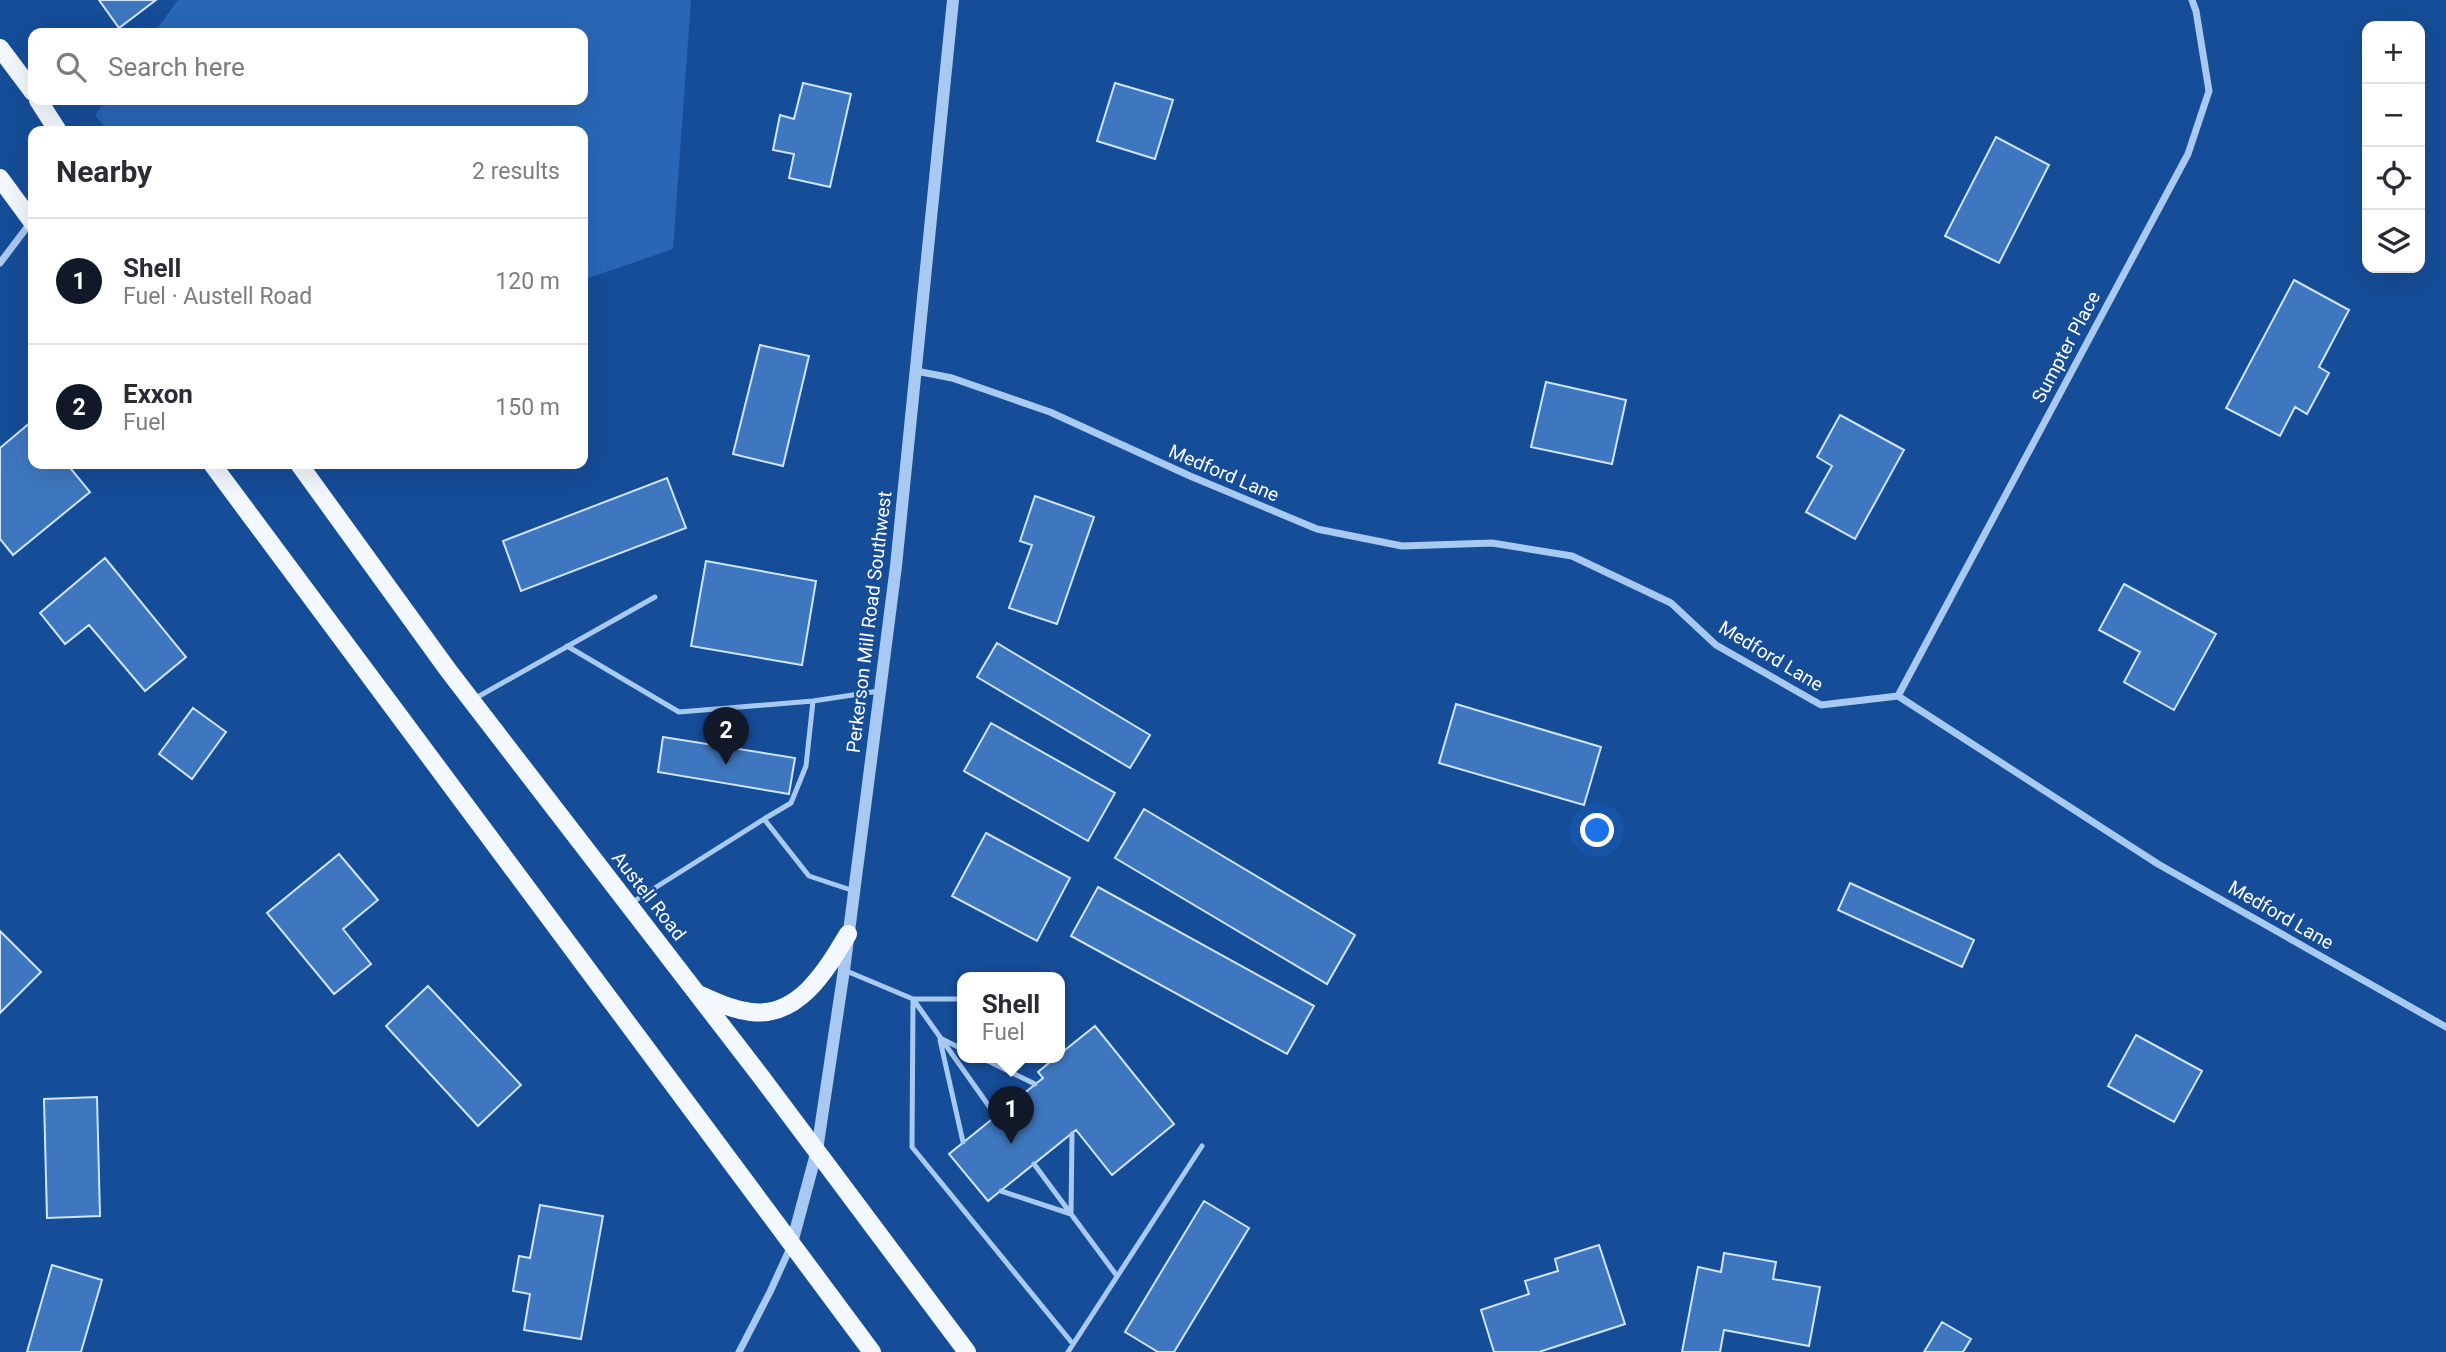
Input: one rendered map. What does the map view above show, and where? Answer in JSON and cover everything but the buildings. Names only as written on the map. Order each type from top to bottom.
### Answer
[{"type":"main road","points":[[0,48],[28,86]]},
{"type":"main road","points":[[41,105],[55,126]]},
{"type":"main road","points":[[0,178],[28,214]]},
{"type":"main road","points":[[216,469],[872,1352]]},
{"type":"main road","name":"Austell Road","points":[[303,469],[471,700],[817,1150],[967,1352]]},
{"type":"main road","points":[[698,995],[741,1010],[772,1012],[794,1002],[812,985],[848,934]]},
{"type":"street","name":"Perkerson Mill Road Southwest","points":[[792,1243],[817,1150],[844,970],[896,566],[953,0]]},
{"type":"street","name":"Sumpter Place","points":[[1898,696],[2188,154],[2208,91],[2192,0]]},
{"type":"street","points":[[0,263],[28,227]]},
{"type":"street","name":"Medford Lane","points":[[916,371],[952,378],[1050,412],[1190,476],[1317,529],[1402,546],[1492,543],[1572,556],[1671,603],[1716,645],[1821,705],[1898,696],[2158,864],[2446,1027]]},
{"type":"street","points":[[739,1352],[792,1243]]},
{"type":"lane","points":[[471,700],[655,597]]},
{"type":"lane","points":[[567,646],[679,712],[813,701],[880,691]]},
{"type":"lane","points":[[629,904],[791,803],[806,766],[813,701]]},
{"type":"lane","points":[[764,819],[809,876],[854,891]]},
{"type":"lane","points":[[844,970],[913,999],[957,999]]},
{"type":"lane","points":[[913,999],[957,1062]]},
{"type":"lane","points":[[913,999],[912,1147],[1073,1344]]},
{"type":"lane","points":[[939,1037],[957,1046]]},
{"type":"lane","points":[[939,1037],[963,1142]]},
{"type":"lane","points":[[958,1063],[996,1116]]},
{"type":"lane","points":[[992,1063],[1035,1084]]},
{"type":"lane","points":[[1071,1214],[1072,1134]]},
{"type":"lane","points":[[1068,1352],[1202,1146]]},
{"type":"lane","points":[[1034,1164],[1117,1276]]},
{"type":"lane","points":[[1001,1191],[1071,1214]]},
{"type":"shaded area","points":[[178,0],[691,0],[673,249],[588,278],[588,126],[104,126],[95,115],[102,105],[588,105],[588,28],[158,28]]},
{"type":"place","name":"Exxon","points":[[726,765]]},
{"type":"place","name":"Shell","points":[[1011,1144]]}]
